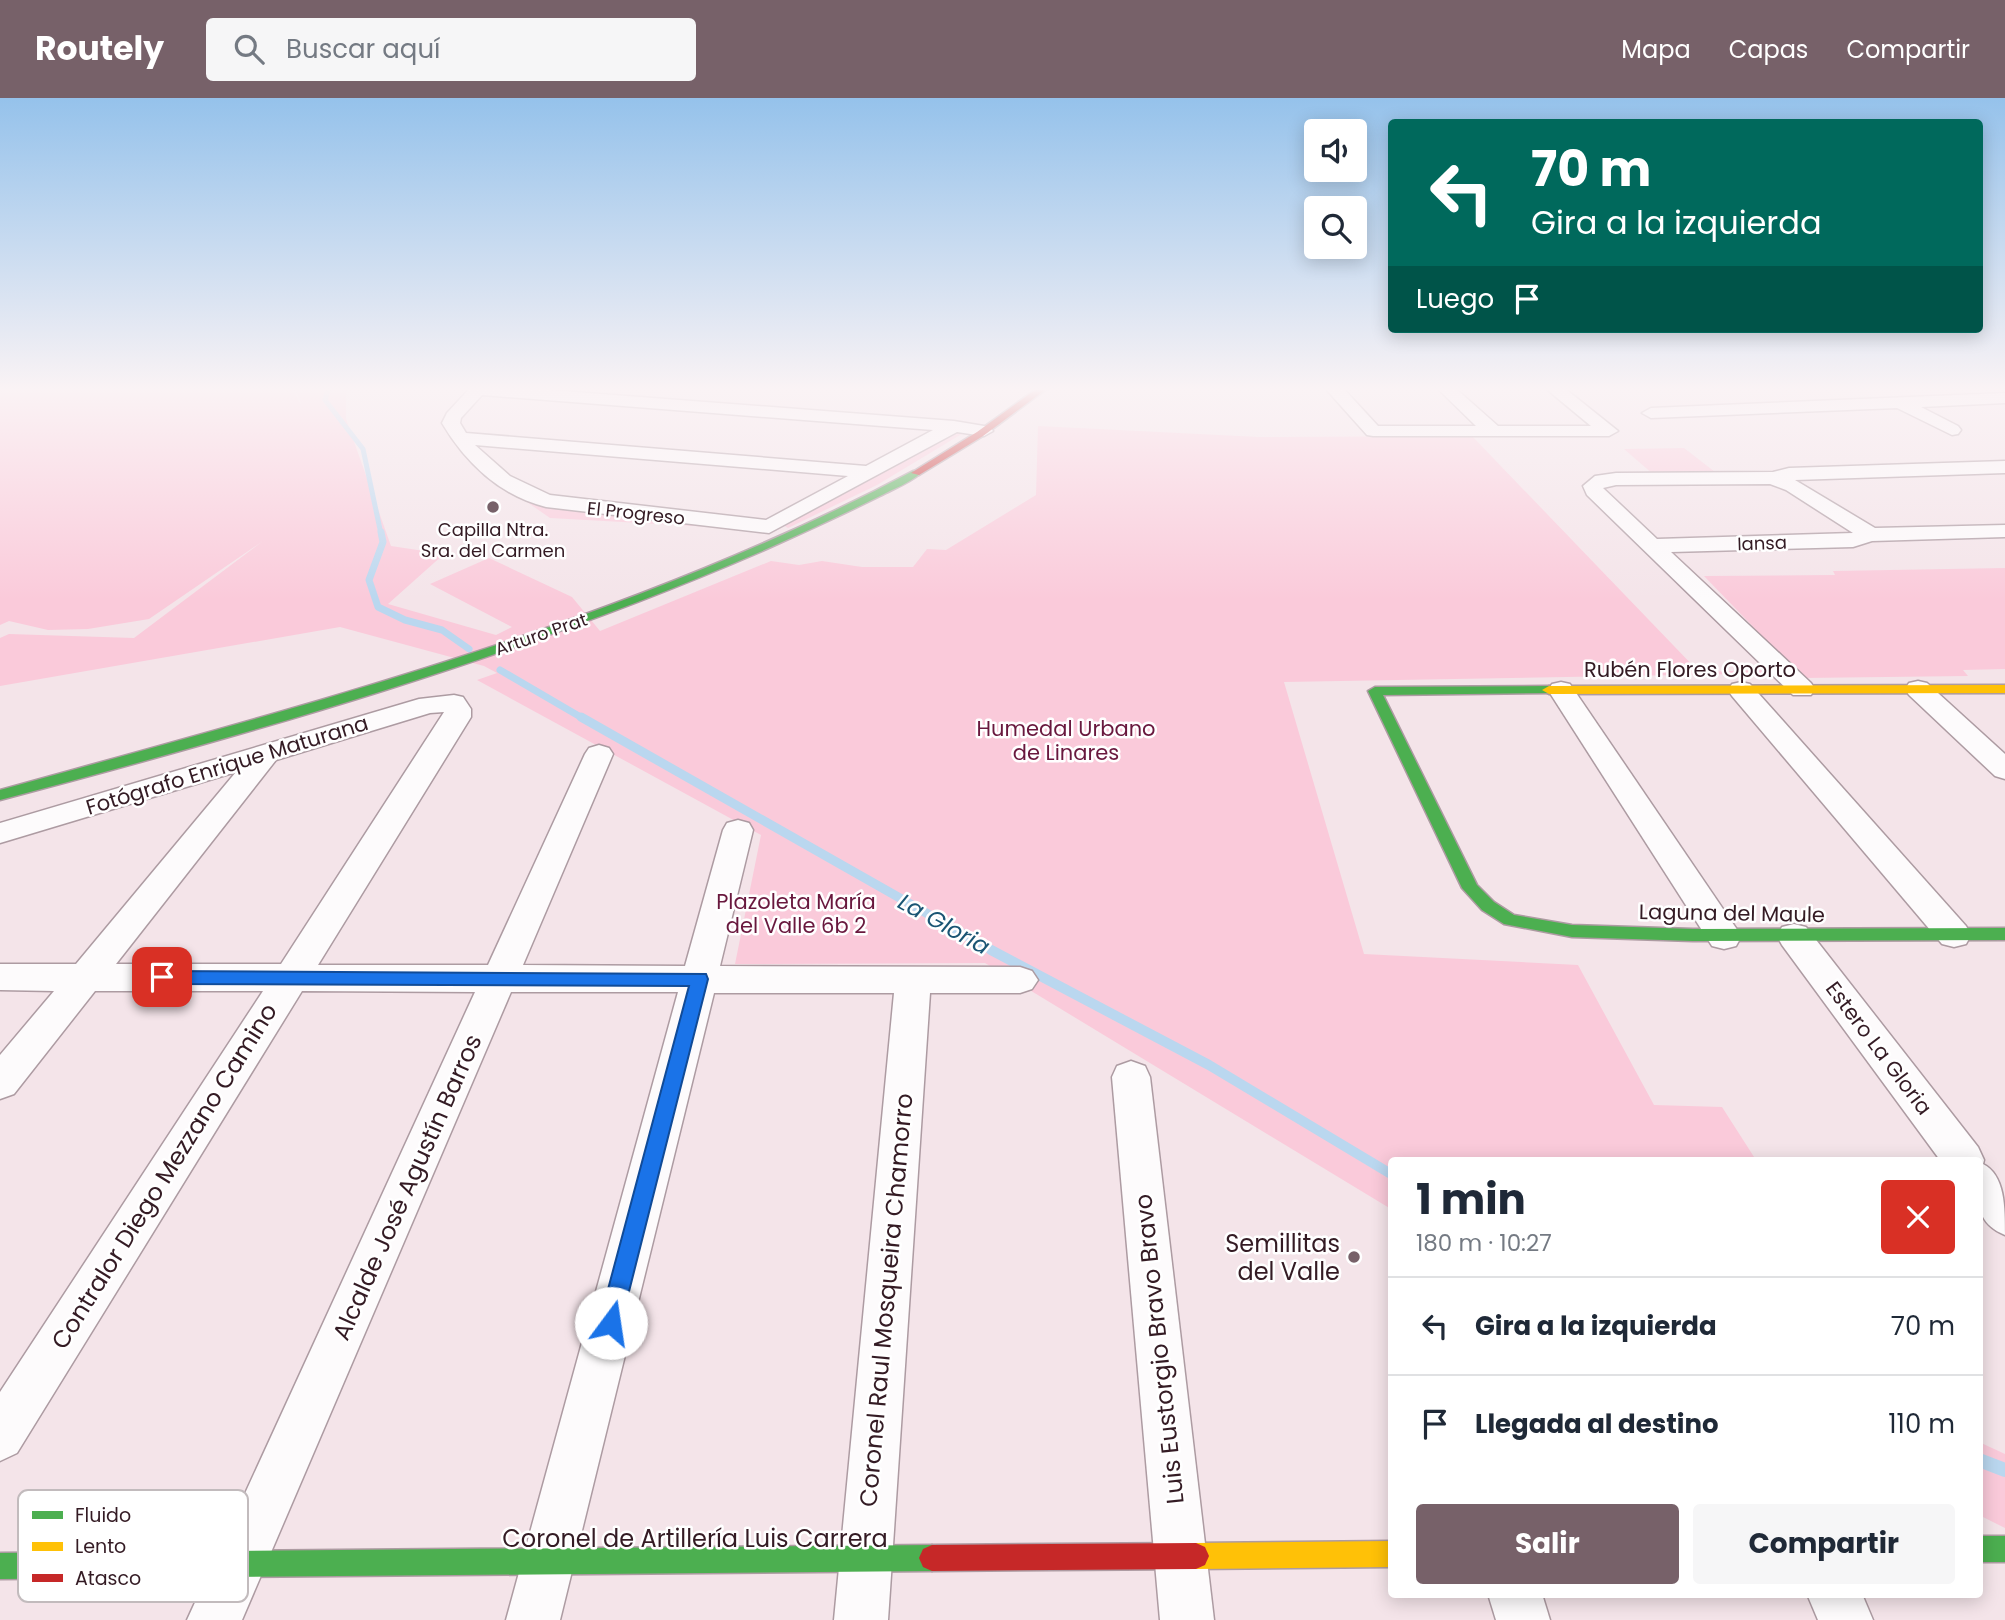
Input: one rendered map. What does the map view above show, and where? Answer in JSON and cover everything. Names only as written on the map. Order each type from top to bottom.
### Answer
[{"type":"street","name":"El Progreso","points":[[478,458],[492,473],[517,489],[545,501],[769,527],[869,472]]},
{"type":"street","points":[[701,458],[869,472],[895,458]]},
{"type":"street","name":"Arturo Prat","points":[[0,795],[449,665],[594,616],[723,565],[854,505],[941,458]]},
{"type":"street","points":[[1802,690],[1594,491],[1593,486],[1616,479],[1773,478],[1789,474],[2005,467]]},
{"type":"street","points":[[1773,478],[1793,486],[1871,535]]},
{"type":"street","name":"Iansa","points":[[1652,546],[1853,540],[1871,535],[2005,531]]},
{"type":"street","points":[[1917,689],[2005,771]]},
{"type":"street","name":"Rubén Flores Oporto","points":[[1470,888],[1374,691],[2005,689]]},
{"type":"street","points":[[1561,690],[1724,937]]},
{"type":"street","points":[[1741,690],[1954,935]]},
{"type":"street","name":"Fotógrafo Enrique Maturana","points":[[13,829],[428,705],[454,703]]},
{"type":"street","name":"Contralor Diego Mezzano Camino","points":[[0,1436],[288,978],[457,717],[458,709],[454,703]]},
{"type":"street","name":"Alcalde José Agustín Barros","points":[[248,1539],[599,754]]},
{"type":"street","points":[[0,1083],[265,755]]},
{"type":"street","points":[[0,854],[13,829]]},
{"type":"street","points":[[533,1620],[738,830]]},
{"type":"street","name":"Laguna del Maule","points":[[1470,888],[1492,910],[1528,926],[1724,937],[2005,934]]},
{"type":"street","name":"Estero La Gloria","points":[[1794,936],[1962,1157]]},
{"type":"street","points":[[0,977],[1020,980]]},
{"type":"street","name":"Coronel Raul Mosqueira Chamorro","points":[[860,1620],[913,980]]},
{"type":"street","name":"Luis Eustorgio Bravo Bravo","points":[[1131,1077],[1187,1620]]},
{"type":"street","points":[[1983,1186],[2005,1215]]},
{"type":"street","points":[[1983,1549],[2005,1549]]},
{"type":"street","name":"Coronel de Artillería Luis Carrera","points":[[248,1564],[1388,1555]]},
{"type":"street","name":"Coronel de Artillería Luis Carrera","points":[[0,1566],[18,1566]]},
{"type":"street","points":[[1516,1598],[1523,1620]]},
{"type":"street","points":[[1836,1598],[1846,1620]]},
{"type":"street","name":"Alcalde José Agustín Barros","points":[[214,1620],[221,1602]]},
{"type":"green space","name":"Humedal Urbano de Linares","points":[[0,458],[360,458],[391,546],[444,554],[388,604],[496,635],[512,627],[430,584],[489,558],[572,597],[600,631],[771,561],[799,565],[822,561],[862,567],[913,567],[927,549],[946,550],[1036,495],[1037,458],[1493,458],[1699,672],[1794,669],[1704,576],[1835,575],[1833,571],[2005,568],[2005,669],[1963,670],[1968,676],[1803,678],[1798,673],[1284,682],[1364,954],[1578,965],[1654,1105],[1722,1107],[1754,1157],[1388,1157],[1388,1207],[985,963],[735,964],[761,835],[477,680],[497,673],[484,666],[340,627],[0,686],[0,638],[9,634],[134,638],[263,541],[149,619],[88,629],[48,630],[9,621],[0,625]]},
{"type":"green space","points":[[904,458],[922,458],[877,485],[788,528],[783,525]]},
{"type":"green space","points":[[1634,458],[1697,458],[1715,472],[1653,474]]},
{"type":"green space","points":[[491,477],[528,497],[748,529],[550,518]]},
{"type":"green space","points":[[1983,1444],[2005,1454],[2005,1528],[1983,1517]]},
{"type":"waterway","points":[[365,458],[381,534]]},
{"type":"waterway","points":[[381,532],[383,542],[369,580],[378,607],[405,620],[442,630],[469,649]]},
{"type":"waterway","name":"La Gloria","points":[[500,670],[584,719]]},
{"type":"waterway","name":"La Gloria","points":[[581,717],[995,952]]},
{"type":"waterway","name":"La Gloria","points":[[991,950],[1209,1065],[1388,1172]]},
{"type":"waterway","name":"La Gloria","points":[[1983,1462],[2005,1470]]},
{"type":"traffic: fast","points":[[0,795],[271,719],[540,634],[628,602],[740,556],[842,511],[916,473]]},
{"type":"traffic: fast","points":[[1549,690],[1375,691],[1470,888],[1488,906],[1510,920],[1572,931],[1693,935],[2005,934]]},
{"type":"traffic: fast","points":[[1983,1549],[2005,1549]]},
{"type":"traffic: fast","points":[[248,1564],[932,1558]]},
{"type":"traffic: fast","points":[[0,1566],[18,1566]]},
{"type":"traffic: slow","points":[[1549,690],[2005,689]]},
{"type":"traffic: slow","points":[[1196,1556],[1388,1554]]},
{"type":"traffic: jam","points":[[916,473],[941,458]]},
{"type":"traffic: jam","points":[[932,1558],[1196,1556]]},
{"type":"place","name":"Capilla Ntra. Sra. del Carmen","points":[[493,507]]},
{"type":"place","name":"Semillitas del Valle","points":[[1354,1257]]},
{"type":"route","points":[[162,977],[699,979],[611,1323]]},
{"type":"park label","name":"Plazoleta María del Valle 6b 2","points":[[796,913]]}]
